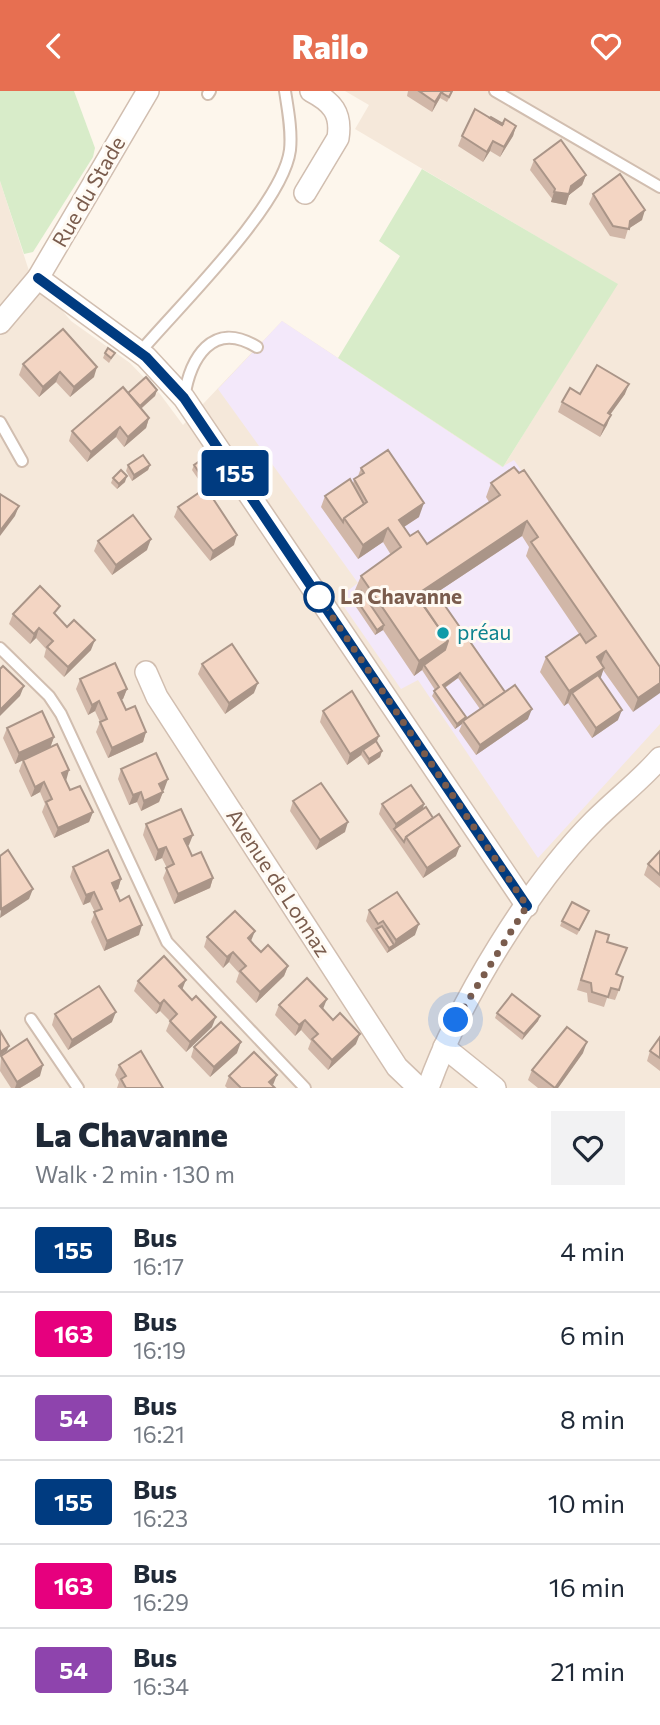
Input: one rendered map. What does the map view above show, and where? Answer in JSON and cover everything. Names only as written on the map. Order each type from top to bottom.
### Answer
[{"type":"street","name":"Rue du Stade","points":[[0,323],[38,278],[148,91]]},
{"type":"street","points":[[305,194],[338,138],[339,129],[336,111],[330,103],[312,91]]},
{"type":"street","points":[[38,278],[140,352],[184,398],[527,906]]},
{"type":"street","name":"Avenue de Lonnaz","points":[[146,672],[164,709],[397,1067],[419,1088]]},
{"type":"street","points":[[428,1088],[444,1047],[471,995],[527,906],[589,827],[627,794],[660,758]]},
{"type":"street","points":[[444,1047],[495,1088]]},
{"type":"lane","points":[[140,352],[224,258],[280,183],[290,151],[285,91]]},
{"type":"lane","points":[[495,91],[660,187]]},
{"type":"lane","points":[[184,398],[191,365],[204,349],[232,339],[257,347]]},
{"type":"lane","points":[[0,422],[22,461]]},
{"type":"lane","points":[[0,648],[49,696],[61,714],[167,942],[305,1088]]},
{"type":"lane","points":[[31,1019],[78,1088]]},
{"type":"shaded area","points":[[345,91],[660,91],[660,1088],[0,1088],[0,181],[29,271],[71,321],[130,363],[160,394],[183,425],[282,321],[503,467],[617,284],[355,129],[369,105]]},
{"type":"shaded area","points":[[282,321],[502,467],[514,460],[660,670],[660,724],[538,858],[418,680],[401,689],[338,598],[358,583],[218,389]]},
{"type":"green space","points":[[0,91],[74,91],[95,148],[93,157],[33,252],[24,254],[0,181]]},
{"type":"green space","points":[[422,169],[618,284],[503,467],[338,358],[400,256],[379,241]]},
{"type":"building","points":[[419,91],[442,91],[435,102]]},
{"type":"building","points":[[452,91],[449,97],[442,93]]},
{"type":"building","points":[[475,109],[502,125],[505,119],[516,126],[504,147],[493,141],[487,152],[462,136]]},
{"type":"building","points":[[561,140],[586,175],[571,186],[569,194],[554,192],[555,189],[534,160]]},
{"type":"building","points":[[620,174],[645,210],[630,221],[629,229],[613,226],[593,194]]},
{"type":"building","points":[[63,329],[97,367],[74,387],[60,372],[43,387],[23,364]]},
{"type":"building","points":[[108,348],[115,353],[111,358],[105,353]]},
{"type":"building","points":[[597,365],[629,384],[608,413],[611,415],[604,426],[562,402],[570,388],[580,394]]},
{"type":"building","points":[[146,377],[157,390],[140,406],[128,393]]},
{"type":"building","points":[[123,387],[149,418],[128,437],[120,427],[91,452],[72,431]]},
{"type":"building","points":[[388,450],[424,503],[399,520],[410,536],[418,531],[427,544],[500,495],[491,483],[514,467],[519,473],[524,470],[660,667],[660,683],[638,698],[606,651],[597,657],[604,668],[569,691],[546,657],[580,634],[586,643],[596,636],[531,542],[538,537],[527,521],[416,595],[448,641],[419,661],[361,576],[401,547],[388,528],[363,545],[344,518],[367,502],[354,479],[364,473],[361,468]]},
{"type":"building","points":[[143,455],[150,465],[134,475],[128,465]]},
{"type":"building","points":[[207,456],[220,475],[207,484],[194,465]]},
{"type":"building","points":[[121,470],[127,476],[119,484],[113,478]]},
{"type":"building","points":[[350,479],[364,504],[344,518],[343,522],[325,496]]},
{"type":"building","points":[[206,488],[237,535],[213,551],[178,507]]},
{"type":"building","points":[[0,494],[19,506],[0,531]]},
{"type":"building","points":[[133,515],[151,539],[116,565],[98,541]]},
{"type":"building","points":[[40,586],[60,606],[54,613],[67,627],[74,620],[95,640],[68,667],[47,647],[53,641],[39,628],[34,634],[13,614]]},
{"type":"building","name":"préau","points":[[434,590],[505,692],[484,706],[460,673],[443,685],[466,717],[457,724],[434,691],[439,687],[424,665],[445,650],[448,641],[420,600]]},
{"type":"building","points":[[361,591],[384,625],[377,630],[354,596]]},
{"type":"building","points":[[232,644],[258,683],[229,703],[202,664]]},
{"type":"building","points":[[115,663],[127,689],[118,693],[126,710],[135,706],[146,732],[112,748],[100,722],[107,719],[99,701],[92,705],[80,679]]},
{"type":"building","points":[[3,666],[24,686],[0,710],[0,669]]},
{"type":"building","points":[[598,675],[622,710],[596,728],[572,693]]},
{"type":"building","points":[[515,685],[532,709],[480,745],[463,721]]},
{"type":"building","points":[[352,691],[379,736],[350,754],[323,711]]},
{"type":"building","points":[[42,711],[54,737],[19,753],[7,728]]},
{"type":"building","points":[[376,741],[382,751],[369,759],[363,750]]},
{"type":"building","points":[[57,744],[69,770],[62,773],[70,790],[80,786],[93,812],[58,828],[46,802],[52,799],[44,782],[35,787],[23,760]]},
{"type":"building","points":[[156,753],[168,779],[159,784],[163,792],[144,801],[141,792],[133,795],[121,769]]},
{"type":"building","points":[[321,783],[348,822],[320,840],[293,801]]},
{"type":"building","points":[[411,785],[424,804],[396,824],[382,804]]},
{"type":"building","points":[[426,807],[433,818],[406,837],[404,842],[394,829]]},
{"type":"building","points":[[181,809],[193,835],[184,839],[192,856],[201,852],[213,878],[178,894],[166,868],[174,864],[166,847],[158,850],[146,824]]},
{"type":"building","points":[[439,814],[460,846],[427,868],[406,837]]},
{"type":"building","points":[[8,850],[33,889],[1,909],[0,856]]},
{"type":"building","points":[[108,850],[121,879],[112,883],[120,901],[129,896],[142,925],[107,941],[94,912],[102,909],[94,892],[86,895],[73,867]]},
{"type":"building","points":[[660,851],[660,875],[648,864]]},
{"type":"building","points":[[397,892],[419,924],[396,940],[383,921],[378,924],[369,910]]},
{"type":"building","points":[[572,902],[589,911],[579,930],[562,921]]},
{"type":"building","points":[[235,911],[255,931],[248,938],[254,945],[261,952],[268,945],[288,966],[260,992],[240,971],[246,966],[233,952],[227,957],[207,937]]},
{"type":"building","points":[[382,926],[394,945],[389,948],[376,929]]},
{"type":"building","points":[[596,931],[609,935],[607,942],[627,948],[616,974],[623,977],[619,990],[611,988],[608,997],[592,992],[591,983],[581,980]]},
{"type":"building","points":[[164,956],[186,980],[179,986],[192,1000],[196,996],[216,1017],[190,1042],[170,1021],[177,1014],[164,1000],[160,1004],[138,981]]},
{"type":"building","points":[[307,978],[327,999],[320,1006],[333,1020],[340,1013],[360,1034],[332,1060],[312,1039],[318,1034],[305,1020],[299,1025],[279,1005]]},
{"type":"building","points":[[99,986],[116,1012],[72,1040],[55,1014]]},
{"type":"building","points":[[512,994],[540,1016],[524,1034],[497,1013]]},
{"type":"building","points":[[221,1022],[241,1042],[214,1067],[194,1047]]},
{"type":"building","points":[[567,1027],[587,1042],[555,1088],[532,1070]]},
{"type":"building","points":[[0,1031],[9,1046],[0,1052]]},
{"type":"building","points":[[660,1037],[660,1058],[650,1051]]},
{"type":"building","points":[[27,1039],[43,1065],[17,1082],[1,1056]]},
{"type":"building","points":[[141,1051],[163,1088],[126,1088],[121,1079],[126,1076],[119,1065]]},
{"type":"building","points":[[254,1052],[277,1075],[269,1082],[275,1088],[241,1088],[229,1076]]},
{"type":"bus line","name":"155","points":[[38,278],[146,357],[184,398],[527,906]]},
{"type":"place","name":"La Chavanne","points":[[319,597]]},
{"type":"place","name":"préau","points":[[443,633]]},
{"type":"route","points":[[319,597],[527,906],[456,1020]]}]
